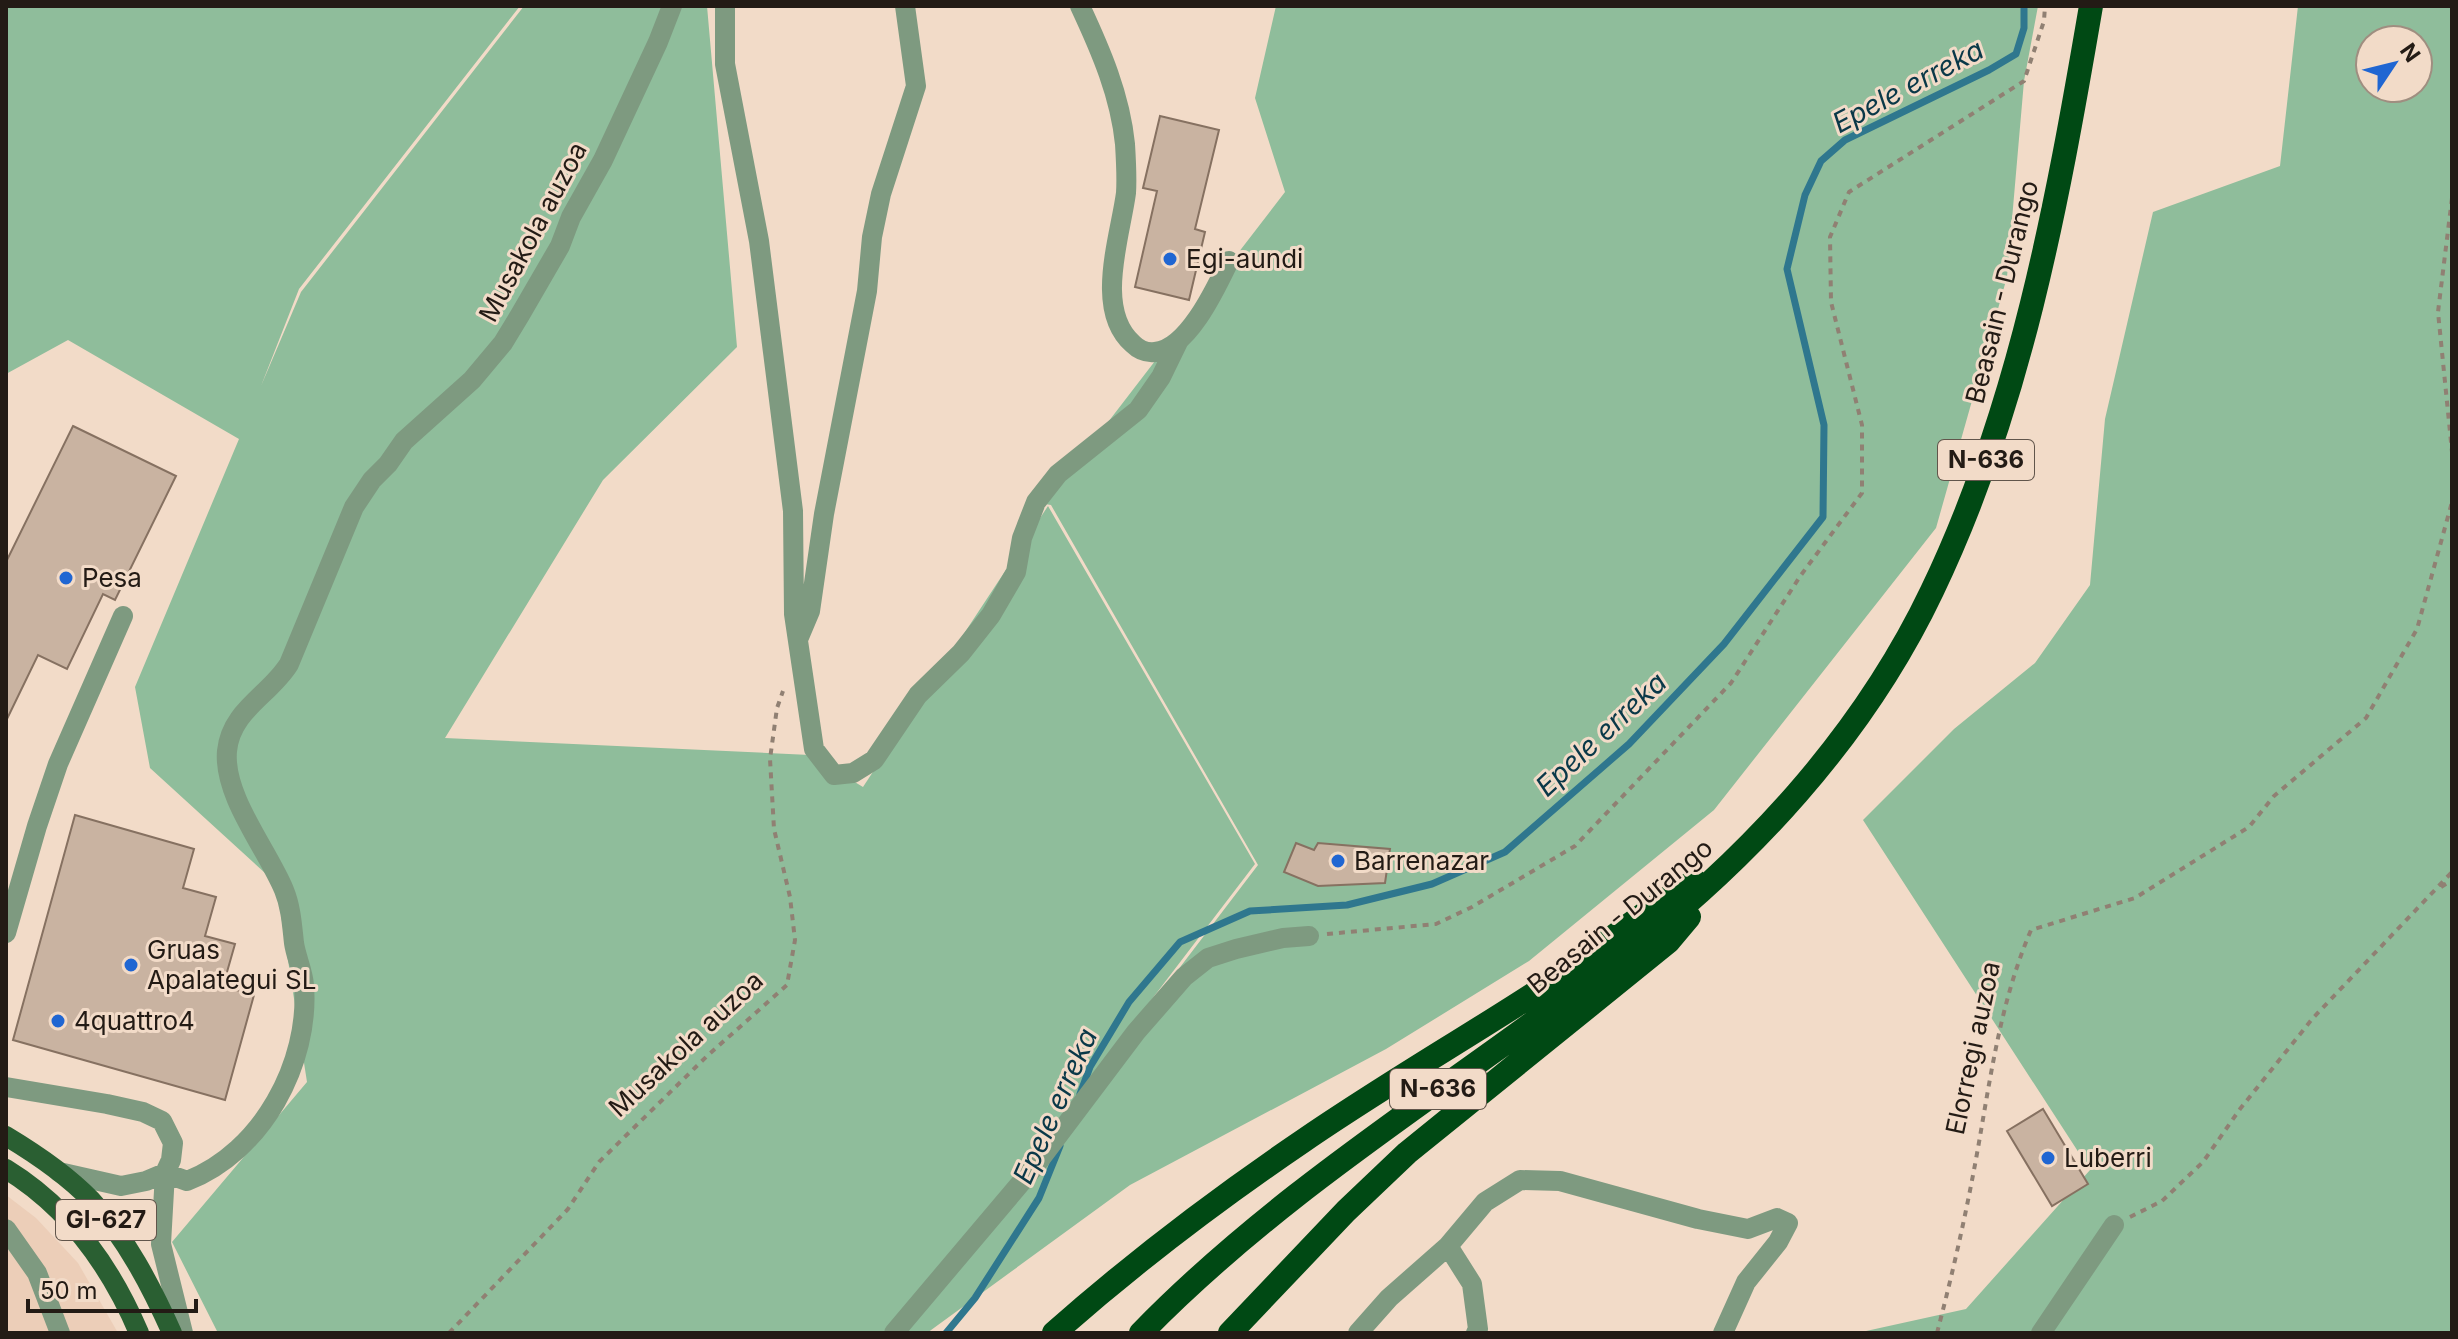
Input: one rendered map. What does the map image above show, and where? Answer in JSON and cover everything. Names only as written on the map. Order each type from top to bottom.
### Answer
[{"type":"highway","name":"Beasain - Durango","points":[[1141,1333],[1229,1250],[1287,1201],[1618,960],[1742,853],[1817,772],[1878,686],[1931,594],[1960,530],[1989,450],[2026,327],[2057,195],[2091,6]]},
{"type":"highway","points":[[1054,1333],[1147,1255],[1305,1140],[1540,990],[1668,897],[1742,853]]},
{"type":"highway","points":[[1230,1333],[1336,1221],[1407,1153],[1668,942],[1742,853]]},
{"type":"main road","name":"GI-627","points":[[6,1136],[59,1172],[90,1200],[126,1246],[172,1333]]},
{"type":"main road","name":"GI-627","points":[[6,1169],[25,1180],[68,1218],[104,1264],[139,1333]]},
{"type":"street","name":"Musakola auzoa","points":[[59,1172],[121,1186],[165,1173],[187,1181],[207,1173],[242,1145],[266,1118],[298,1048],[304,983],[294,945],[289,905],[232,786],[227,755],[233,729],[244,710],[279,678],[289,664],[354,507],[372,480],[404,441],[472,380],[503,343],[560,246],[571,217],[603,160],[672,6]]},
{"type":"street","points":[[725,6],[725,64],[759,241],[793,511],[794,614],[814,749],[834,775],[853,773],[874,760],[918,695],[961,653],[991,615],[1016,572],[1022,538],[1036,502],[1058,474],[1138,410],[1161,377],[1179,340],[1201,311],[1229,261]]},
{"type":"street","points":[[799,637],[810,611],[822,529],[867,291],[872,237],[881,194],[916,86],[905,6]]},
{"type":"street","points":[[1080,6],[1104,57],[1117,99],[1125,144],[1126,190],[1112,280],[1114,315],[1120,330],[1145,352],[1157,353],[1179,340]]},
{"type":"street","points":[[6,933],[58,764],[123,616]]},
{"type":"street","points":[[894,1333],[1035,1166],[1091,1090],[1184,977],[1208,958],[1248,946],[1309,936]]},
{"type":"street","points":[[6,1087],[143,1112],[162,1121],[173,1143],[171,1160],[165,1173],[161,1244],[183,1333]]},
{"type":"street","points":[[1358,1333],[1389,1298],[1448,1246],[1485,1202],[1520,1180],[1560,1181],[1698,1219],[1748,1229],[1777,1218],[1788,1223],[1778,1242],[1746,1282],[1723,1333]]},
{"type":"street","points":[[2041,1333],[2114,1225]]},
{"type":"street","points":[[6,1229],[37,1273],[60,1333]]},
{"type":"street","points":[[1448,1246],[1472,1284],[1476,1333]]},
{"type":"path","points":[[1309,936],[1436,924],[1472,907],[1575,846],[1731,683],[1801,575],[1862,493],[1862,425],[1831,302],[1830,237],[1849,192],[2024,81],[2044,21],[2045,6]]},
{"type":"path","points":[[2452,198],[2438,312],[2452,452]]},
{"type":"path","name":"Elorregi auzoa","points":[[1937,1333],[1956,1258],[1996,1039],[2016,964],[2031,930],[2135,898],[2249,827],[2274,796],[2366,718],[2417,629],[2452,502]]},
{"type":"path","name":"Musakola auzoa","points":[[449,1333],[568,1209],[599,1162],[706,1057],[787,985],[795,940],[790,897],[774,829],[770,759],[777,708],[786,680]]},
{"type":"path","points":[[2114,1225],[2162,1201],[2203,1162],[2240,1109],[2313,1018],[2452,872]]},
{"type":"path","points":[[2436,890],[2452,880]]},
{"type":"shaded area","points":[[6,1195],[36,1218],[78,1263],[118,1333],[6,1333]]},
{"type":"green space","points":[[6,6],[520,6],[299,289],[261,386],[301,292],[524,6],[707,6],[737,347],[603,480],[445,738],[810,755],[863,787],[1048,506],[1255,864],[897,1333],[218,1333],[172,1242],[307,1082],[276,883],[150,768],[135,687],[239,439],[68,340],[6,374]]},
{"type":"green space","points":[[1276,6],[2038,6],[2024,81],[2007,277],[1936,528],[1714,810],[1529,961],[1386,1049],[1130,1185],[927,1333],[901,1333],[1258,865],[1051,505],[1045,504],[1285,192],[1255,98]]},
{"type":"green space","points":[[2298,6],[2452,6],[2452,1333],[1857,1333],[1966,1309],[2090,1170],[1863,820],[1954,729],[2035,663],[2090,585],[2105,419],[2153,212],[2280,166]]},
{"type":"building","points":[[1160,116],[1219,130],[1195,229],[1205,232],[1189,300],[1135,287],[1157,191],[1143,188]]},
{"type":"building","name":"Pesa","points":[[73,426],[176,476],[115,600],[103,594],[67,669],[38,655],[6,721],[6,562]]},
{"type":"building","name":"Gruas Apalategui SL","points":[[75,815],[194,849],[183,888],[216,897],[205,936],[235,944],[223,986],[254,995],[225,1100],[13,1040]]},
{"type":"building","name":"Barrenazar","points":[[1296,843],[1314,850],[1318,843],[1390,849],[1385,883],[1318,886],[1284,872]]},
{"type":"building","name":"Luberri","points":[[2043,1109],[2088,1184],[2052,1206],[2007,1131]]},
{"type":"waterway","name":"Epele erreka","points":[[1080,1094],[1090,1067],[1129,1002],[1180,942],[1250,911],[1347,905],[1432,884],[1505,852],[1629,744],[1724,644],[1823,517],[1824,425],[1787,269],[1805,195],[1821,161],[1845,140],[2016,54],[2024,28],[2024,6]]},
{"type":"waterway","name":"Epele erreka","points":[[946,1333],[975,1298],[1039,1198],[1060,1146]]},
{"type":"place","name":"Egi-aundi","points":[[1170,259]]},
{"type":"place","name":"Pesa","points":[[66,578]]},
{"type":"place","name":"Barrenazar","points":[[1338,861]]},
{"type":"place","name":"Gruas Apalategui SL","points":[[131,965]]},
{"type":"place","name":"4quattro4","points":[[58,1021]]},
{"type":"place","name":"Luberri","points":[[2048,1158]]}]
